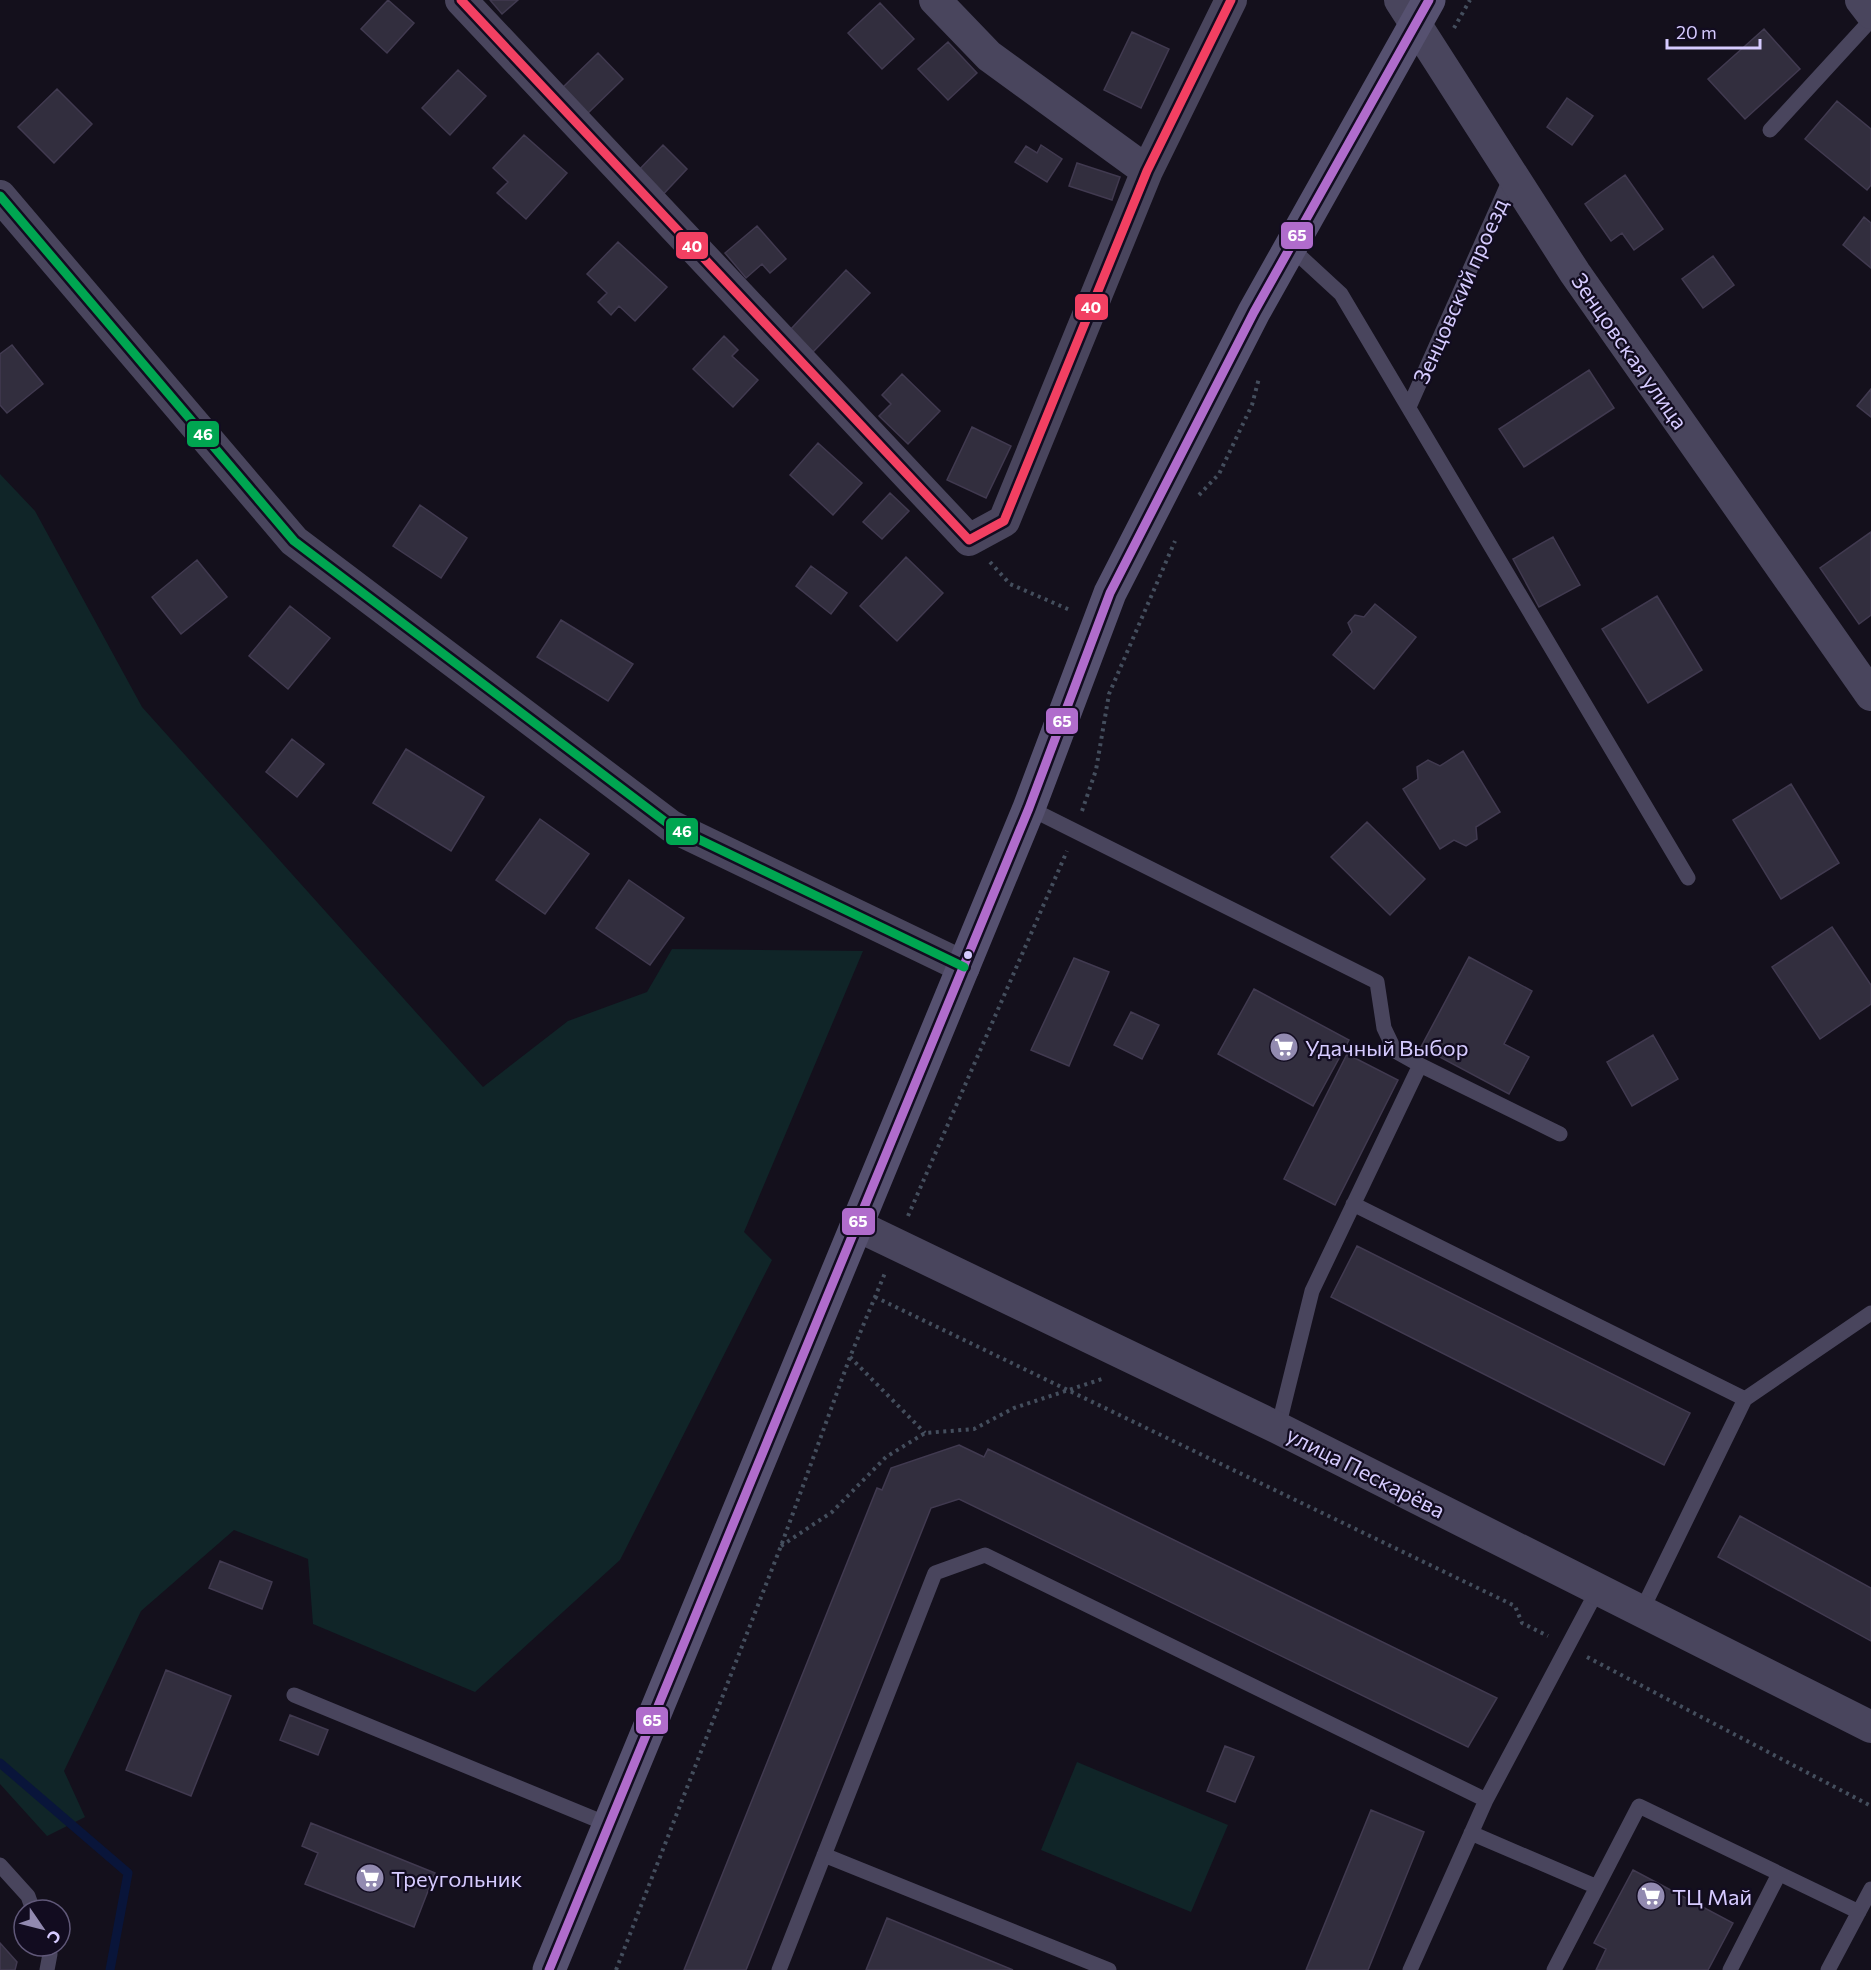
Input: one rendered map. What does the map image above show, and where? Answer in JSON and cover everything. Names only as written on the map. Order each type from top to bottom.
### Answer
[{"type":"main road","points":[[549,1970],[964,968],[1029,808],[1098,623],[1121,572],[1254,312],[1414,8]]},
{"type":"street","points":[[461,0],[969,540],[1004,521],[1147,171],[1231,0]]},
{"type":"street","points":[[935,0],[989,56],[1147,171]]},
{"type":"street","points":[[1861,0],[1871,13]]},
{"type":"street","name":"Зенцовская улица","points":[[1414,8],[1437,58],[1575,273],[1871,695]]},
{"type":"street","points":[[0,196],[294,542],[671,826],[964,968]]},
{"type":"street","name":"улица Пескарёва","points":[[858,1226],[1278,1428],[1871,1727]]},
{"type":"lane","points":[[1770,130],[1871,20]]},
{"type":"lane","name":"Зенцовский проезд","points":[[1409,407],[1512,175]]},
{"type":"lane","points":[[1290,247],[1341,294],[1688,878]]},
{"type":"lane","points":[[1029,808],[1377,982],[1384,1028],[1395,1051],[1560,1134]]},
{"type":"lane","points":[[1278,1428],[1312,1291],[1420,1065]]},
{"type":"lane","points":[[1353,1204],[1745,1399]]},
{"type":"lane","points":[[1642,1610],[1745,1399],[1871,1313]]},
{"type":"lane","points":[[779,1970],[934,1573],[985,1554],[1486,1800]]},
{"type":"lane","points":[[1410,1970],[1486,1800],[1598,1589]]},
{"type":"lane","points":[[294,1695],[608,1824]]},
{"type":"lane","points":[[1554,1970],[1639,1806],[1859,1912]]},
{"type":"lane","points":[[1471,1833],[1597,1887]]},
{"type":"lane","points":[[824,1856],[1109,1970]]},
{"type":"lane","points":[[0,1865],[29,1898]]},
{"type":"lane","points":[[1730,1970],[1779,1874]]},
{"type":"lane","points":[[1828,1970],[1871,1889]]},
{"type":"path","points":[[1437,58],[1470,0]]},
{"type":"path","points":[[1194,503],[1219,474],[1252,405],[1259,376]]},
{"type":"path","points":[[616,1970],[781,1546],[850,1357],[910,1210],[1061,868],[1096,770],[1109,694],[1177,538]]},
{"type":"path","points":[[969,540],[1010,584],[1098,623]]},
{"type":"path","points":[[875,1297],[1515,1606],[1522,1623],[1871,1806]]},
{"type":"path","points":[[850,1357],[925,1433]]},
{"type":"path","points":[[781,1546],[832,1512],[886,1457],[925,1433],[974,1429],[1014,1408],[1144,1365]]},
{"type":"green space","points":[[0,474],[35,511],[142,707],[483,1087],[568,1021],[647,992],[672,949],[863,951],[744,1232],[772,1260],[620,1560],[475,1692],[313,1624],[308,1559],[234,1530],[141,1611],[64,1771],[85,1817],[47,1836],[0,1784]]},
{"type":"green space","points":[[1077,1762],[1228,1825],[1191,1912],[1041,1850]]},
{"type":"building","points":[[388,0],[414,23],[387,53],[361,29]]},
{"type":"building","points":[[490,0],[518,0],[502,14]]},
{"type":"building","points":[[880,3],[914,39],[882,69],[848,33]]},
{"type":"building","points":[[1764,29],[1800,69],[1745,119],[1708,79]]},
{"type":"building","points":[[1132,32],[1169,49],[1141,108],[1104,90]]},
{"type":"building","points":[[948,42],[977,73],[948,100],[918,69]]},
{"type":"building","points":[[598,53],[623,79],[585,116],[560,90]]},
{"type":"building","points":[[458,70],[486,96],[450,135],[422,108]]},
{"type":"building","points":[[57,89],[92,124],[54,163],[18,127]]},
{"type":"building","points":[[1567,98],[1593,116],[1572,145],[1547,127]]},
{"type":"building","points":[[1837,101],[1871,129],[1871,185],[1867,190],[1805,139]]},
{"type":"building","points":[[524,135],[567,173],[526,219],[497,193],[508,182],[493,168]]},
{"type":"building","points":[[663,145],[687,169],[657,201],[632,177]]},
{"type":"building","points":[[1041,145],[1062,159],[1047,182],[1015,162],[1026,146],[1037,153]]},
{"type":"building","points":[[1077,163],[1120,177],[1112,200],[1069,186]]},
{"type":"building","points":[[1625,175],[1663,229],[1634,250],[1622,233],[1611,241],[1585,204]]},
{"type":"building","points":[[1864,217],[1871,223],[1871,268],[1843,245]]},
{"type":"building","points":[[757,226],[786,259],[770,273],[762,264],[746,278],[725,253]]},
{"type":"building","points":[[618,242],[667,287],[635,321],[619,306],[611,315],[598,302],[607,293],[587,274]]},
{"type":"building","points":[[1713,256],[1734,285],[1703,308],[1682,279]]},
{"type":"building","points":[[846,270],[870,293],[813,352],[790,330]]},
{"type":"building","points":[[724,336],[738,350],[732,356],[758,380],[733,407],[693,369]]},
{"type":"building","points":[[12,345],[43,384],[7,413],[0,405],[0,354]]},
{"type":"building","points":[[1589,370],[1614,408],[1524,467],[1499,429]]},
{"type":"building","points":[[902,374],[940,411],[908,444],[879,416],[891,404],[882,395]]},
{"type":"building","points":[[1871,389],[1871,417],[1857,406]]},
{"type":"building","points":[[972,427],[1011,446],[986,498],[947,480]]},
{"type":"building","points":[[818,443],[862,483],[833,515],[790,475]]},
{"type":"building","points":[[890,493],[909,511],[882,539],[863,522]]},
{"type":"building","points":[[420,505],[467,538],[441,578],[393,546]]},
{"type":"building","points":[[1871,532],[1871,615],[1859,624],[1820,568]]},
{"type":"building","points":[[1553,537],[1580,585],[1539,607],[1513,559]]},
{"type":"building","points":[[906,557],[943,593],[897,641],[860,606]]},
{"type":"building","points":[[197,560],[227,597],[181,634],[152,597]]},
{"type":"building","points":[[811,566],[847,593],[831,614],[796,586]]},
{"type":"building","points":[[1657,596],[1702,670],[1648,703],[1602,629]]},
{"type":"building","points":[[1375,604],[1416,637],[1374,689],[1333,655],[1352,632],[1348,623],[1355,615],[1364,617]]},
{"type":"building","points":[[290,606],[330,638],[288,689],[249,656]]},
{"type":"building","points":[[561,620],[633,664],[608,701],[537,657]]},
{"type":"building","points":[[292,739],[324,764],[297,797],[266,772]]},
{"type":"building","points":[[406,749],[484,797],[451,851],[373,803]]},
{"type":"building","points":[[1463,751],[1500,812],[1476,827],[1477,839],[1466,846],[1454,840],[1440,849],[1403,789],[1418,779],[1417,767],[1428,760],[1440,766]]},
{"type":"building","points":[[1791,784],[1839,863],[1781,899],[1733,820]]},
{"type":"building","points":[[540,819],[589,854],[545,914],[496,880]]},
{"type":"building","points":[[1367,822],[1425,879],[1390,915],[1331,857]]},
{"type":"building","points":[[629,880],[684,918],[650,965],[596,928]]},
{"type":"building","points":[[1832,927],[1871,985],[1871,1004],[1820,1039],[1772,967]]},
{"type":"building","points":[[1469,957],[1532,991],[1504,1044],[1529,1057],[1509,1094],[1421,1047]]},
{"type":"building","points":[[1074,958],[1109,972],[1069,1066],[1031,1050]]},
{"type":"building","name":"Удачный Выбор","points":[[1254,989],[1349,1040],[1313,1106],[1218,1054]]},
{"type":"building","points":[[1131,1012],[1159,1025],[1142,1059],[1114,1045]]},
{"type":"building","points":[[1653,1035],[1678,1079],[1632,1106],[1607,1062]]},
{"type":"building","points":[[1347,1054],[1398,1080],[1335,1205],[1284,1179]]},
{"type":"building","points":[[1357,1246],[1690,1413],[1664,1465],[1331,1297]]},
{"type":"building","points":[[959,1445],[984,1457],[988,1449],[1497,1698],[1468,1747],[959,1499],[931,1508],[746,1970],[684,1970],[877,1488],[882,1490],[891,1468]]},
{"type":"building","points":[[1740,1516],[1871,1588],[1871,1641],[1718,1557]]},
{"type":"building","points":[[220,1561],[272,1582],[262,1609],[209,1588]]},
{"type":"building","points":[[166,1670],[231,1696],[191,1796],[126,1770]]},
{"type":"building","points":[[290,1715],[328,1730],[318,1755],[280,1740]]},
{"type":"building","points":[[1225,1746],[1254,1757],[1235,1802],[1207,1791]]},
{"type":"building","points":[[1371,1810],[1424,1832],[1368,1970],[1306,1970]]},
{"type":"building","name":"Треугольник","points":[[311,1823],[435,1873],[414,1927],[305,1884],[318,1853],[302,1846]]},
{"type":"building","name":"ТЦ Май","points":[[1633,1870],[1733,1923],[1708,1970],[1596,1970],[1606,1949],[1594,1943]]},
{"type":"building","points":[[887,1918],[1013,1970],[866,1970]]},
{"type":"building","points":[[0,1943],[17,1962],[15,1970],[0,1970]]},
{"type":"waterway","points":[[0,1763],[128,1873],[110,1970]]},
{"type":"transit line","name":"40","points":[[461,0],[969,540],[1004,521],[1147,171],[1231,0]]},
{"type":"transit line","name":"65","points":[[549,1970],[1029,808],[1110,593],[1254,312],[1429,0]]},
{"type":"transit line","name":"46","points":[[0,196],[294,541],[671,826],[964,967]]},
{"type":"place","name":"Удачный Выбор","points":[[1284,1047]]},
{"type":"place","name":"Треугольник","points":[[370,1878]]},
{"type":"place","name":"ТЦ Май","points":[[1651,1896]]}]
